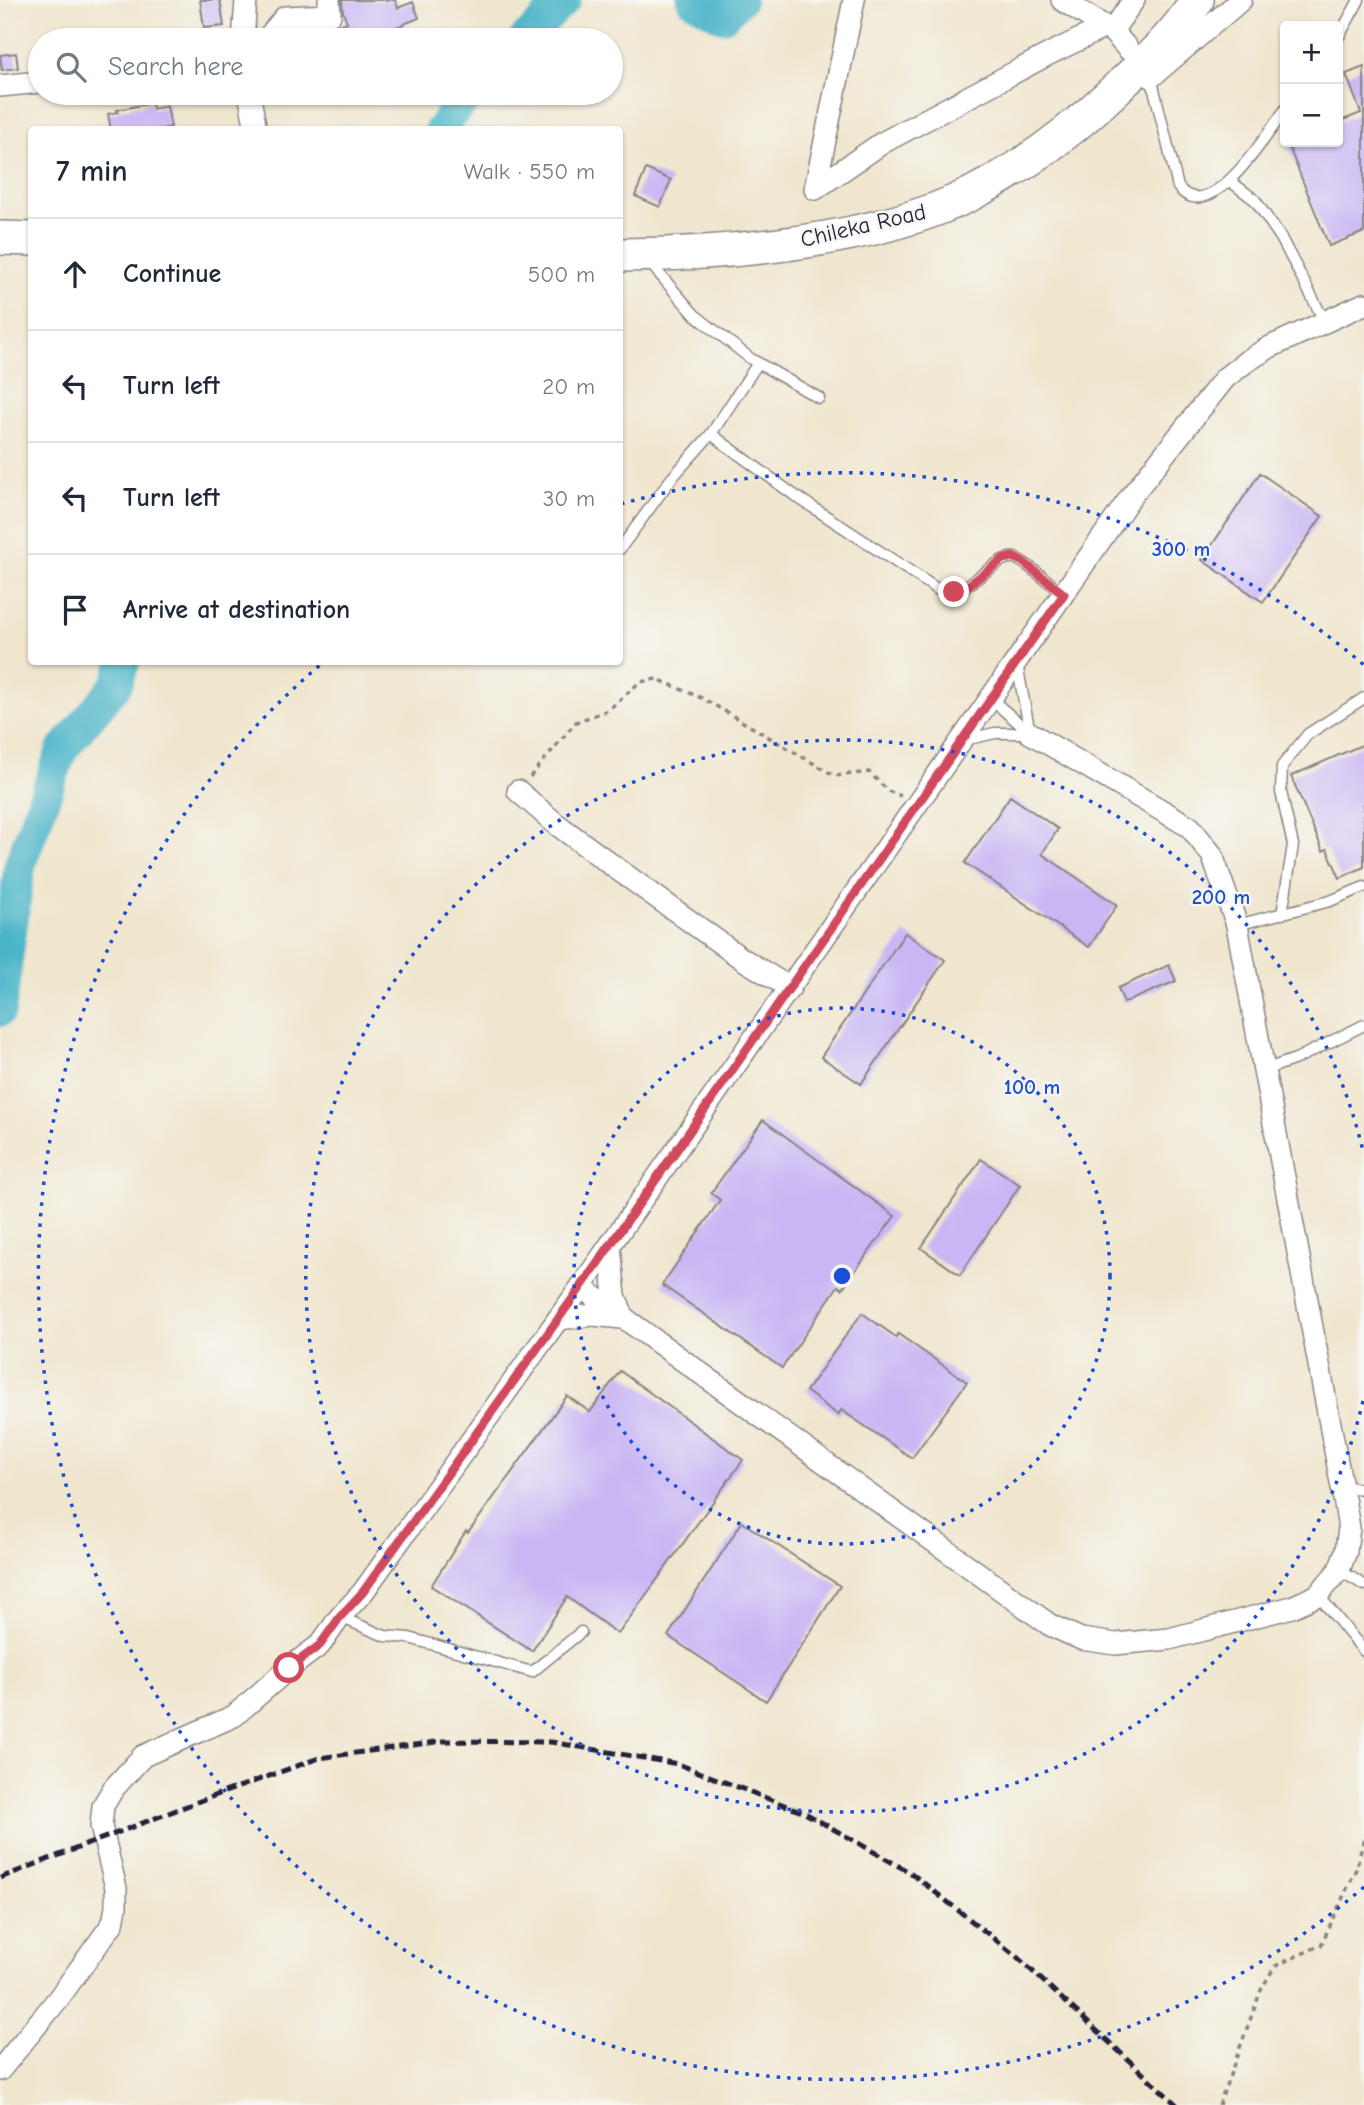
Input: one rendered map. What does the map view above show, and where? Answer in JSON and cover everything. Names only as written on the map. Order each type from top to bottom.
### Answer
[{"type":"highway","points":[[1128,50],[1175,0]]},
{"type":"highway","name":"Chileka Road","points":[[627,248],[681,254],[828,237],[925,213],[972,193],[1010,172],[1090,114],[1128,50],[1189,13],[1197,0]]},
{"type":"highway","points":[[0,238],[28,239]]},
{"type":"highway","points":[[0,254],[28,255]]},
{"type":"street","points":[[244,28],[246,0]]},
{"type":"street","points":[[276,28],[285,17],[330,15],[329,0]]},
{"type":"street","points":[[854,0],[815,189],[882,143],[1049,54],[1128,50],[1241,0]]},
{"type":"street","points":[[1062,0],[1128,50]]},
{"type":"street","points":[[1128,50],[1134,0]]},
{"type":"street","points":[[0,86],[28,83]]},
{"type":"street","points":[[251,105],[255,126]]},
{"type":"street","points":[[0,2070],[58,1999],[113,1923],[116,1888],[100,1826],[103,1806],[113,1789],[143,1756],[234,1716],[320,1645],[340,1617],[363,1592],[610,1246],[1132,495],[1225,379],[1270,346],[1364,304]]},
{"type":"street","points":[[581,1287],[1050,1625],[1081,1639],[1115,1644],[1169,1639],[1292,1607],[1318,1595],[1339,1570],[1346,1551],[1349,1528],[1342,1487],[1237,925],[1212,855],[1190,827],[1030,733]]},
{"type":"street","points":[[518,791],[555,823],[620,871],[741,958],[790,988]]},
{"type":"street","points":[[610,1246],[615,1296],[624,1318]]},
{"type":"street","points":[[558,1319],[593,1315],[624,1318]]},
{"type":"lane","points":[[1343,29],[1359,0]]},
{"type":"lane","points":[[1128,50],[1178,187],[1183,193],[1199,197],[1210,196],[1230,181],[1280,116]]},
{"type":"lane","points":[[1230,181],[1255,200],[1281,238],[1325,322]]},
{"type":"lane","points":[[627,248],[695,314],[758,363],[819,398]]},
{"type":"lane","points":[[623,545],[671,479],[711,434],[758,363]]},
{"type":"lane","points":[[711,434],[794,495],[940,591],[954,592],[969,585],[1003,559],[1013,557],[1064,594]]},
{"type":"lane","points":[[1016,663],[1030,733]]},
{"type":"lane","points":[[1282,914],[1293,845],[1281,792],[1282,766],[1308,734],[1364,698]]},
{"type":"lane","points":[[991,699],[1030,733]]},
{"type":"lane","points":[[964,740],[995,733],[1030,733]]},
{"type":"lane","points":[[1237,925],[1331,901],[1364,887]]},
{"type":"lane","points":[[1264,1070],[1296,1059],[1364,1025]]},
{"type":"lane","points":[[1342,1487],[1364,1489]]},
{"type":"lane","points":[[1339,1570],[1364,1585]]},
{"type":"lane","points":[[1318,1595],[1364,1651]]},
{"type":"lane","points":[[340,1617],[374,1633],[409,1638],[532,1672],[581,1632]]},
{"type":"path","points":[[518,791],[576,722],[608,710],[640,682],[657,679],[704,699],[835,776],[869,772],[888,791],[919,804]]},
{"type":"path","points":[[1219,2105],[1261,1990],[1275,1966],[1321,1945],[1356,1870],[1364,1839]]},
{"type":"building","points":[[200,0],[220,0],[224,26],[204,28]]},
{"type":"building","points":[[342,0],[395,0],[398,8],[413,2],[419,18],[394,28],[339,28],[347,22]]},
{"type":"building","points":[[16,53],[18,68],[2,70],[0,55]]},
{"type":"building","points":[[1364,67],[1364,232],[1329,246],[1289,147],[1343,147],[1343,120],[1361,113],[1346,74]]},
{"type":"building","points":[[142,105],[152,105],[153,109],[167,106],[171,126],[110,126],[108,114],[118,112],[117,110]]},
{"type":"building","points":[[646,169],[671,180],[660,207],[635,196]]},
{"type":"building","points":[[1260,473],[1322,516],[1263,602],[1202,560]]},
{"type":"building","points":[[1364,744],[1364,867],[1340,878],[1327,849],[1323,851],[1291,776]]},
{"type":"building","points":[[1010,796],[1058,829],[1042,854],[1117,905],[1089,947],[965,863]]},
{"type":"building","points":[[905,933],[945,960],[861,1084],[821,1057]]},
{"type":"building","points":[[1169,965],[1176,981],[1124,1003],[1118,988]]},
{"type":"building","points":[[763,1120],[895,1216],[842,1289],[838,1286],[782,1368],[662,1285],[720,1200],[711,1193]]},
{"type":"building","points":[[981,1159],[1020,1185],[960,1275],[921,1248]]},
{"type":"building","points":[[862,1313],[896,1337],[898,1334],[967,1382],[912,1458],[841,1410],[838,1415],[806,1391]]},
{"type":"building","points":[[620,1371],[743,1460],[618,1634],[567,1597],[532,1651],[431,1586],[466,1531],[468,1533],[567,1396],[590,1412]]},
{"type":"building","points":[[742,1522],[840,1586],[766,1701],[668,1636]]},
{"type":"waterway","points":[[536,28],[565,0]]},
{"type":"waterway","points":[[693,0],[723,17],[740,0]]},
{"type":"waterway","points":[[443,126],[460,105]]},
{"type":"waterway","points":[[0,1011],[20,864],[62,750],[117,684],[123,665]]},
{"type":"railway","points":[[0,1878],[319,1758],[443,1741],[551,1742],[678,1764],[805,1813],[911,1873],[1016,1956],[1177,2105]]},
{"type":"route","points":[[289,1668],[320,1645],[340,1617],[363,1592],[581,1287],[1064,594],[1013,557],[1003,559],[969,585],[954,592]]}]
